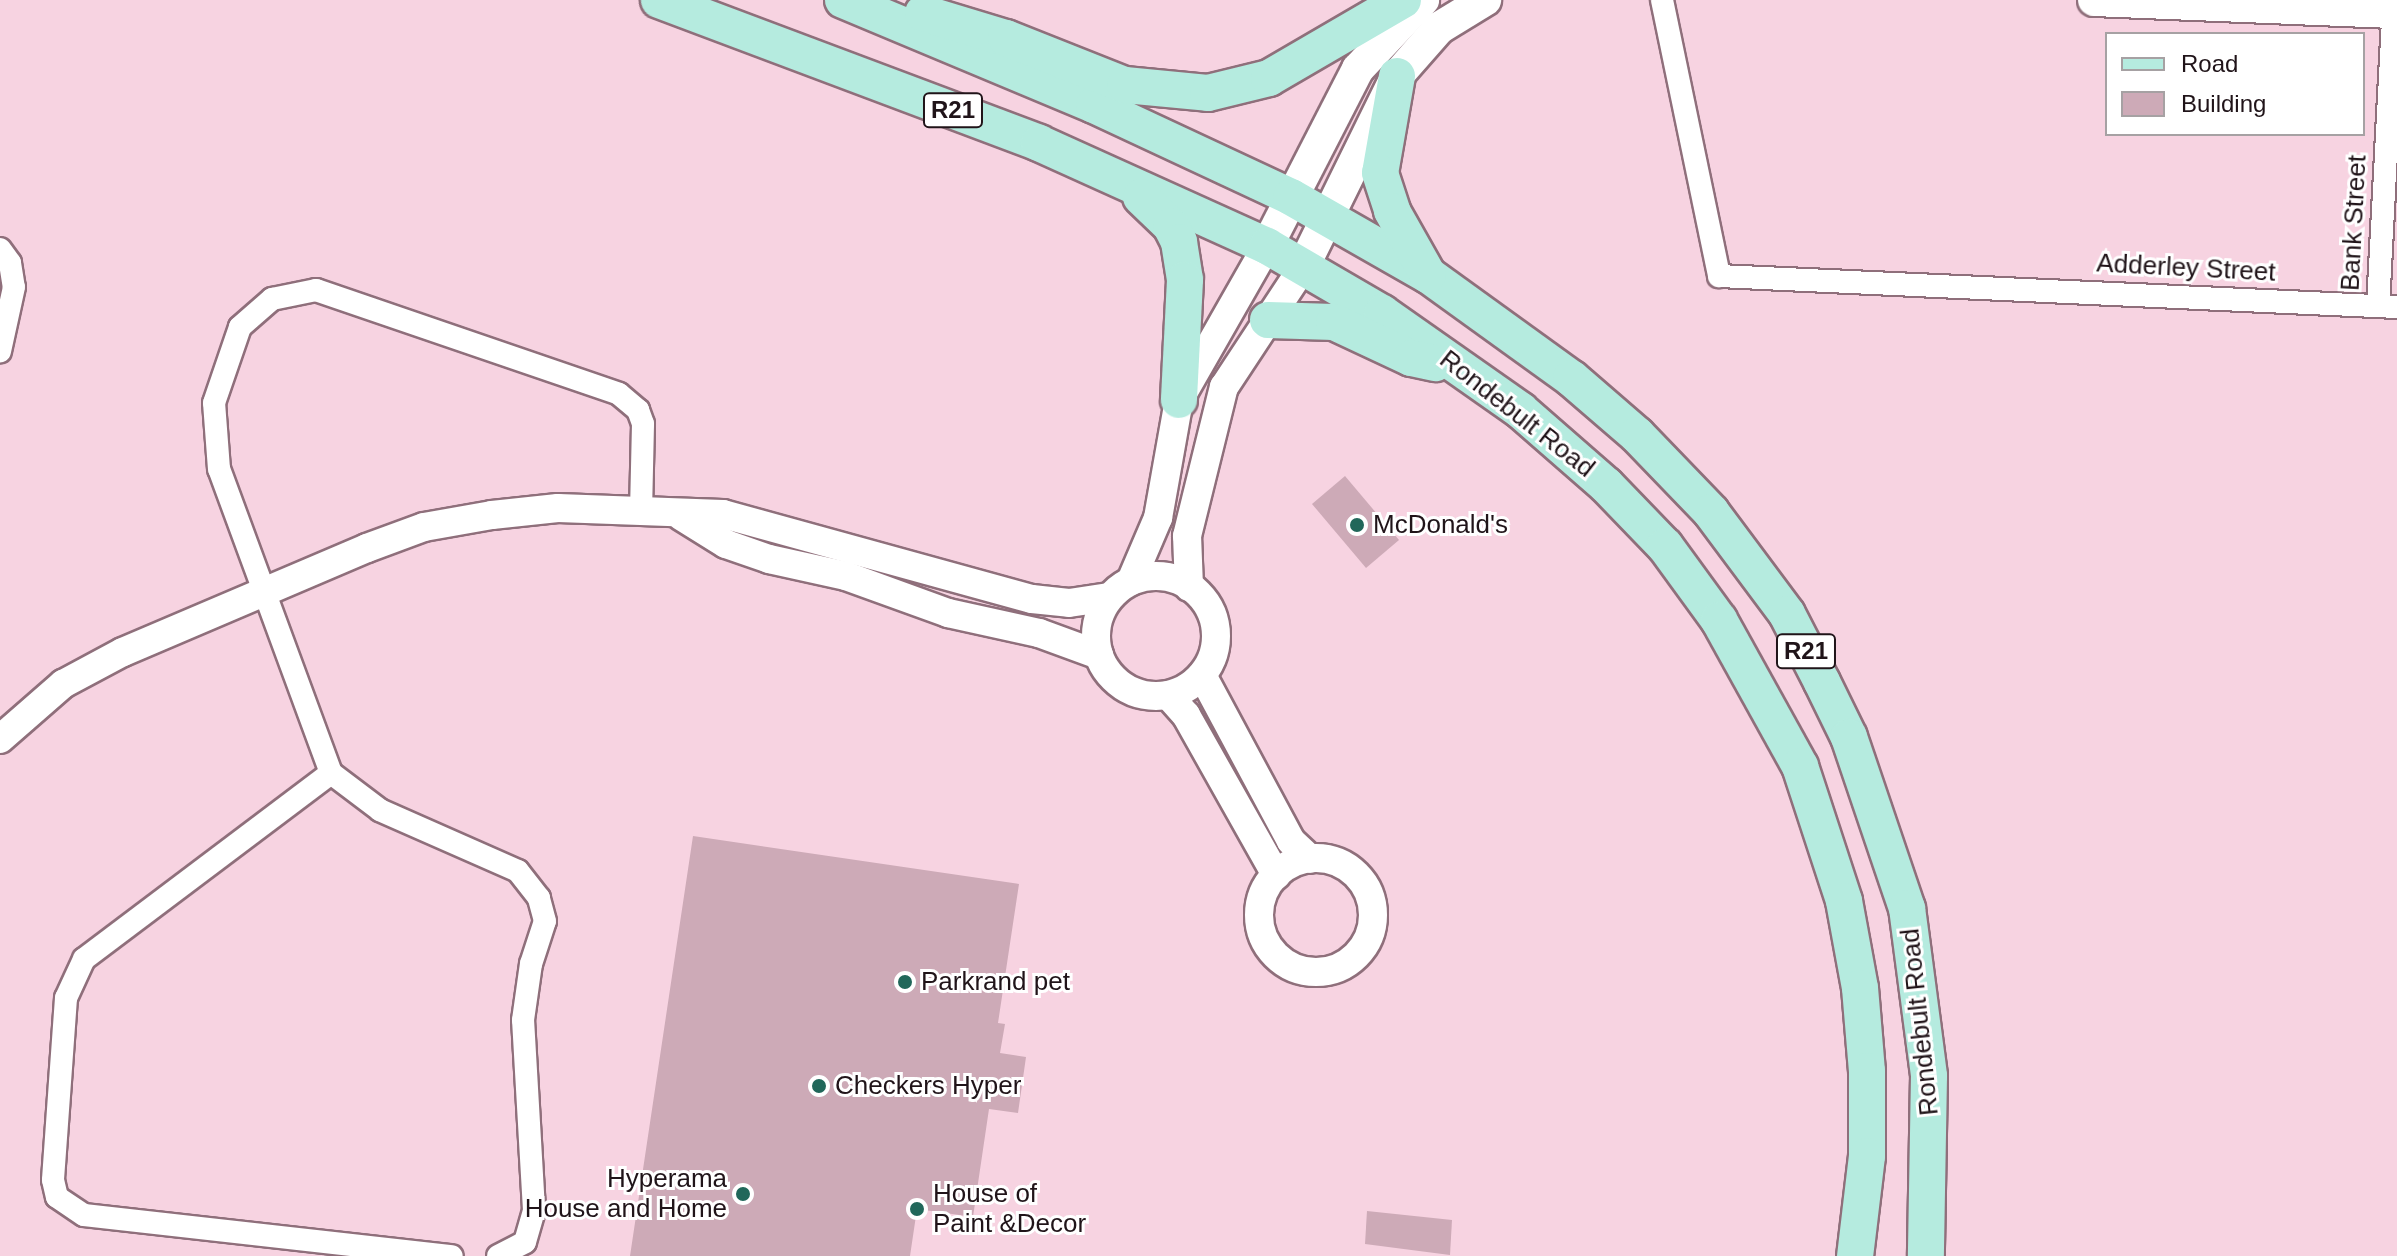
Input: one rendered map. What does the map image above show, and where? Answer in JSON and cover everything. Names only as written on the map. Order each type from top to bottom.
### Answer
[{"type":"main road","name":"Rondebult Road","points":[[659,0],[1039,143],[1267,246],[1460,367],[1606,485],[1665,546],[1719,620],[1800,766],[1827,840],[1860,988],[1867,1156],[1855,1256]]},
{"type":"main road","points":[[845,1],[942,17],[1125,85],[1185,93],[1229,90],[1269,78],[1403,0]]},
{"type":"main road","points":[[1267,246],[1358,69],[1423,0]]},
{"type":"main road","points":[[1303,267],[1397,76],[1439,28],[1485,0]]},
{"type":"main road","points":[[2094,0],[2395,8]]},
{"type":"main road","name":"Rondebult Road","points":[[845,1],[1094,105],[1291,197],[1428,275],[1558,368],[1637,435],[1711,512],[1787,614],[1822,682],[1849,737],[1907,908],[1929,1076],[1926,1256]]},
{"type":"main road","points":[[1397,76],[1380,173],[1392,211],[1428,275]]},
{"type":"main road","points":[[1129,185],[1171,226],[1179,242],[1185,280],[1179,400]]},
{"type":"main road","points":[[1268,320],[1334,322],[1411,358],[1460,367]]},
{"type":"street","name":"Adderley Street","points":[[1662,0],[1719,276],[2387,306]]},
{"type":"street","name":"Bank Street","points":[[2387,306],[2395,8]]},
{"type":"street","points":[[0,739],[63,684],[123,652],[263,592],[424,527],[558,508],[681,516],[723,514],[784,528],[1032,599],[1069,603],[1120,589],[1157,576],[1189,587],[1204,600],[1215,624],[1215,651],[1202,675],[1168,695],[1129,690],[1108,672],[1099,655],[1097,621],[1120,589],[1158,518],[1179,400],[1267,246]]},
{"type":"street","points":[[0,249],[10,263],[14,287],[0,351]]},
{"type":"street","points":[[1189,587],[1187,536],[1212,421],[1243,352],[1303,267]]},
{"type":"street","points":[[498,1256],[525,1242],[532,1221],[523,1009],[545,921],[539,898],[518,871],[380,810],[331,773],[219,469],[212,419],[240,327],[272,299],[294,292],[338,296],[619,394],[638,410],[643,424],[641,513]]},
{"type":"street","points":[[681,516],[726,544],[769,559],[846,576],[948,613],[1039,633],[1099,655]]},
{"type":"street","points":[[1202,675],[1291,841],[1310,859],[1346,867],[1370,897],[1369,934],[1355,955],[1334,969],[1296,968],[1267,945],[1259,908],[1276,875],[1310,859]]},
{"type":"street","points":[[1168,695],[1186,715],[1276,875]]},
{"type":"street","points":[[331,773],[101,944],[75,973],[66,998],[53,1180],[57,1197],[84,1215],[452,1256]]},
{"type":"building","points":[[1345,476],[1399,540],[1366,568],[1312,504]]},
{"type":"building","points":[[693,836],[1019,884],[998,1023],[1005,1024],[1000,1053],[1026,1057],[1018,1113],[989,1109],[973,1217],[917,1209],[910,1256],[630,1256]]},
{"type":"building","points":[[1367,1211],[1452,1220],[1450,1255],[1365,1244]]},
{"type":"place","name":"McDonald's","points":[[1357,525]]},
{"type":"place","name":"Parkrand pet","points":[[905,982]]},
{"type":"place","name":"Checkers Hyper","points":[[819,1086]]},
{"type":"place","name":"Hyperama House and Home","points":[[743,1194]]},
{"type":"place","name":"House of Paint &Decor","points":[[917,1209]]}]
